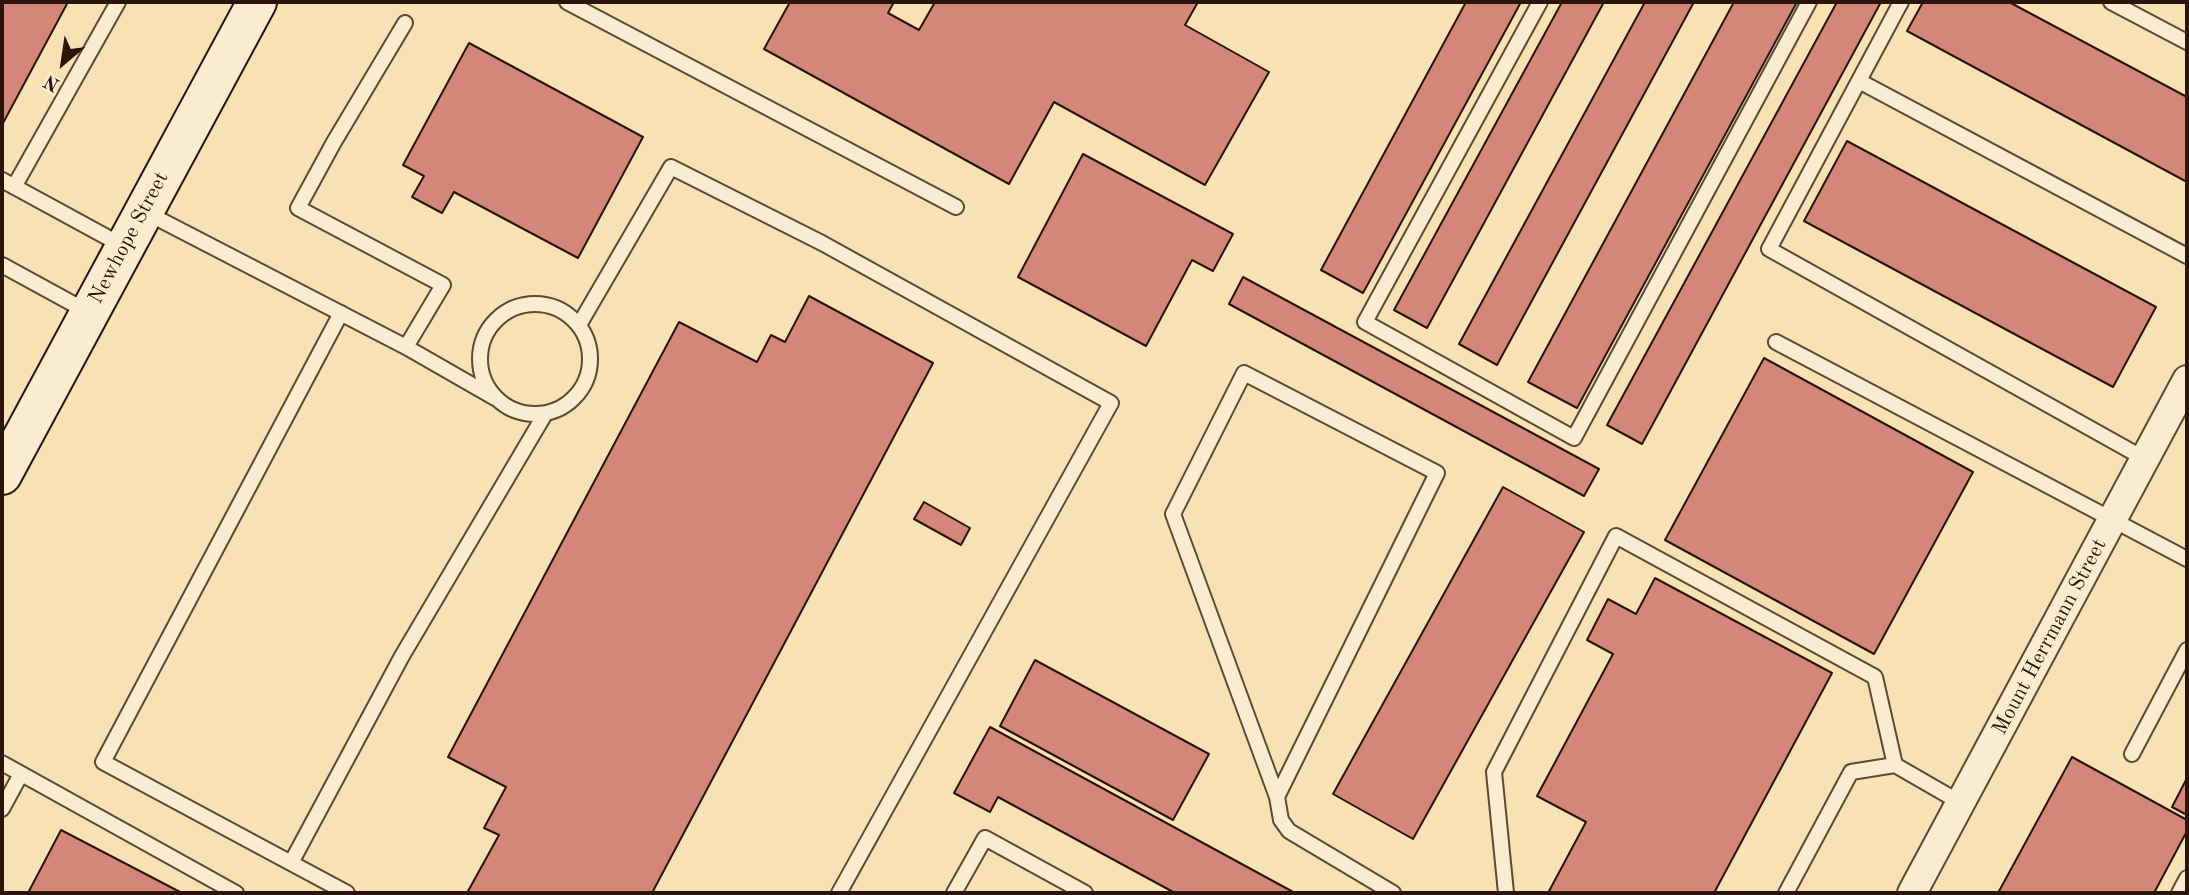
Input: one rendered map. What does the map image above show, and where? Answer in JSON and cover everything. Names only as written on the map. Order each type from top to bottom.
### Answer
[{"type":"street","name":"Newhope Street","points":[[7,454],[127,247],[257,2]]},
{"type":"street","name":"Mount Herrmann Street","points":[[1912,893],[2187,380]]},
{"type":"lane","points":[[118,2],[8,184],[127,247]]},
{"type":"lane","points":[[567,2],[956,207]]},
{"type":"lane","points":[[1540,2],[1365,322],[1574,438],[1809,2]]},
{"type":"lane","points":[[1901,2],[1769,249],[2145,458]]},
{"type":"lane","points":[[2111,2],[2187,42]]},
{"type":"lane","points":[[405,23],[298,208],[443,285],[406,347]]},
{"type":"lane","points":[[1859,80],[2187,256]]},
{"type":"lane","points":[[579,326],[671,167],[822,243],[1111,403],[839,893]]},
{"type":"lane","points":[[144,211],[406,347],[509,408],[526,414],[545,414],[562,408],[577,396],[587,379],[590,361],[588,342],[579,326],[565,313],[547,306],[529,304],[498,318],[487,332],[480,349],[480,366],[485,383],[495,398]]},
{"type":"lane","points":[[2,265],[89,312]]},
{"type":"lane","points":[[341,313],[103,762],[347,893]]},
{"type":"lane","points":[[1776,342],[2187,559]]},
{"type":"lane","points":[[1277,797],[1437,473],[1244,373],[1173,514],[1277,797],[1281,820],[1289,831],[1393,893]]},
{"type":"lane","points":[[291,863],[402,656],[545,414]]},
{"type":"lane","points":[[1506,893],[1494,772],[1616,536],[1875,677],[1895,765]]},
{"type":"lane","points":[[2132,754],[2187,650]]},
{"type":"lane","points":[[2,763],[236,893]]},
{"type":"lane","points":[[1786,893],[1852,772],[1895,765],[1961,803]]},
{"type":"lane","points":[[2,809],[21,774]]},
{"type":"lane","points":[[954,893],[985,838],[1060,887],[1085,893]]},
{"type":"lane","points":[[2179,893],[2187,878]]},
{"type":"building","points":[[2,2],[68,2],[2,125]]},
{"type":"building","points":[[790,2],[894,2],[888,13],[919,30],[935,2],[1198,2],[1185,25],[1269,72],[1205,185],[1054,102],[1009,184],[764,49]]},
{"type":"building","points":[[1466,2],[1521,2],[1363,293],[1321,270]]},
{"type":"building","points":[[1562,2],[1604,2],[1427,328],[1394,310]]},
{"type":"building","points":[[1645,2],[1694,2],[1497,365],[1459,344]]},
{"type":"building","points":[[1734,2],[1797,2],[1577,408],[1528,382]]},
{"type":"building","points":[[1837,2],[1881,2],[1642,444],[1607,425]]},
{"type":"building","points":[[1923,2],[2009,2],[2187,97],[2187,182],[1907,31]]},
{"type":"building","points":[[469,43],[643,137],[578,258],[454,192],[442,213],[412,197],[424,176],[403,165]]},
{"type":"building","points":[[1847,141],[2156,307],[2113,387],[1804,221]]},
{"type":"building","points":[[1083,154],[1233,234],[1213,271],[1192,260],[1146,346],[1018,277]]},
{"type":"building","points":[[1243,277],[1599,469],[1584,496],[1229,304]]},
{"type":"building","points":[[809,296],[933,363],[652,893],[467,893],[499,835],[484,828],[506,787],[448,757],[679,322],[757,362],[771,335],[785,342]]},
{"type":"building","points":[[1764,358],[1973,472],[1874,654],[1665,540]]},
{"type":"building","points":[[1503,487],[1584,532],[1413,839],[1333,794]]},
{"type":"building","points":[[924,502],[970,528],[961,545],[914,519]]},
{"type":"building","points":[[1655,578],[1832,673],[1714,893],[1548,893],[1586,822],[1537,796],[1613,654],[1587,640],[1608,599],[1636,614]]},
{"type":"building","points":[[1035,660],[1209,754],[1173,820],[1000,726]]},
{"type":"building","points":[[990,727],[1295,893],[1175,893],[998,797],[990,812],[954,793]]},
{"type":"building","points":[[2072,757],[2187,820],[2187,831],[2154,893],[1998,893]]},
{"type":"building","points":[[2187,778],[2187,815],[2172,807]]},
{"type":"building","points":[[61,830],[182,893],[28,893]]}]
